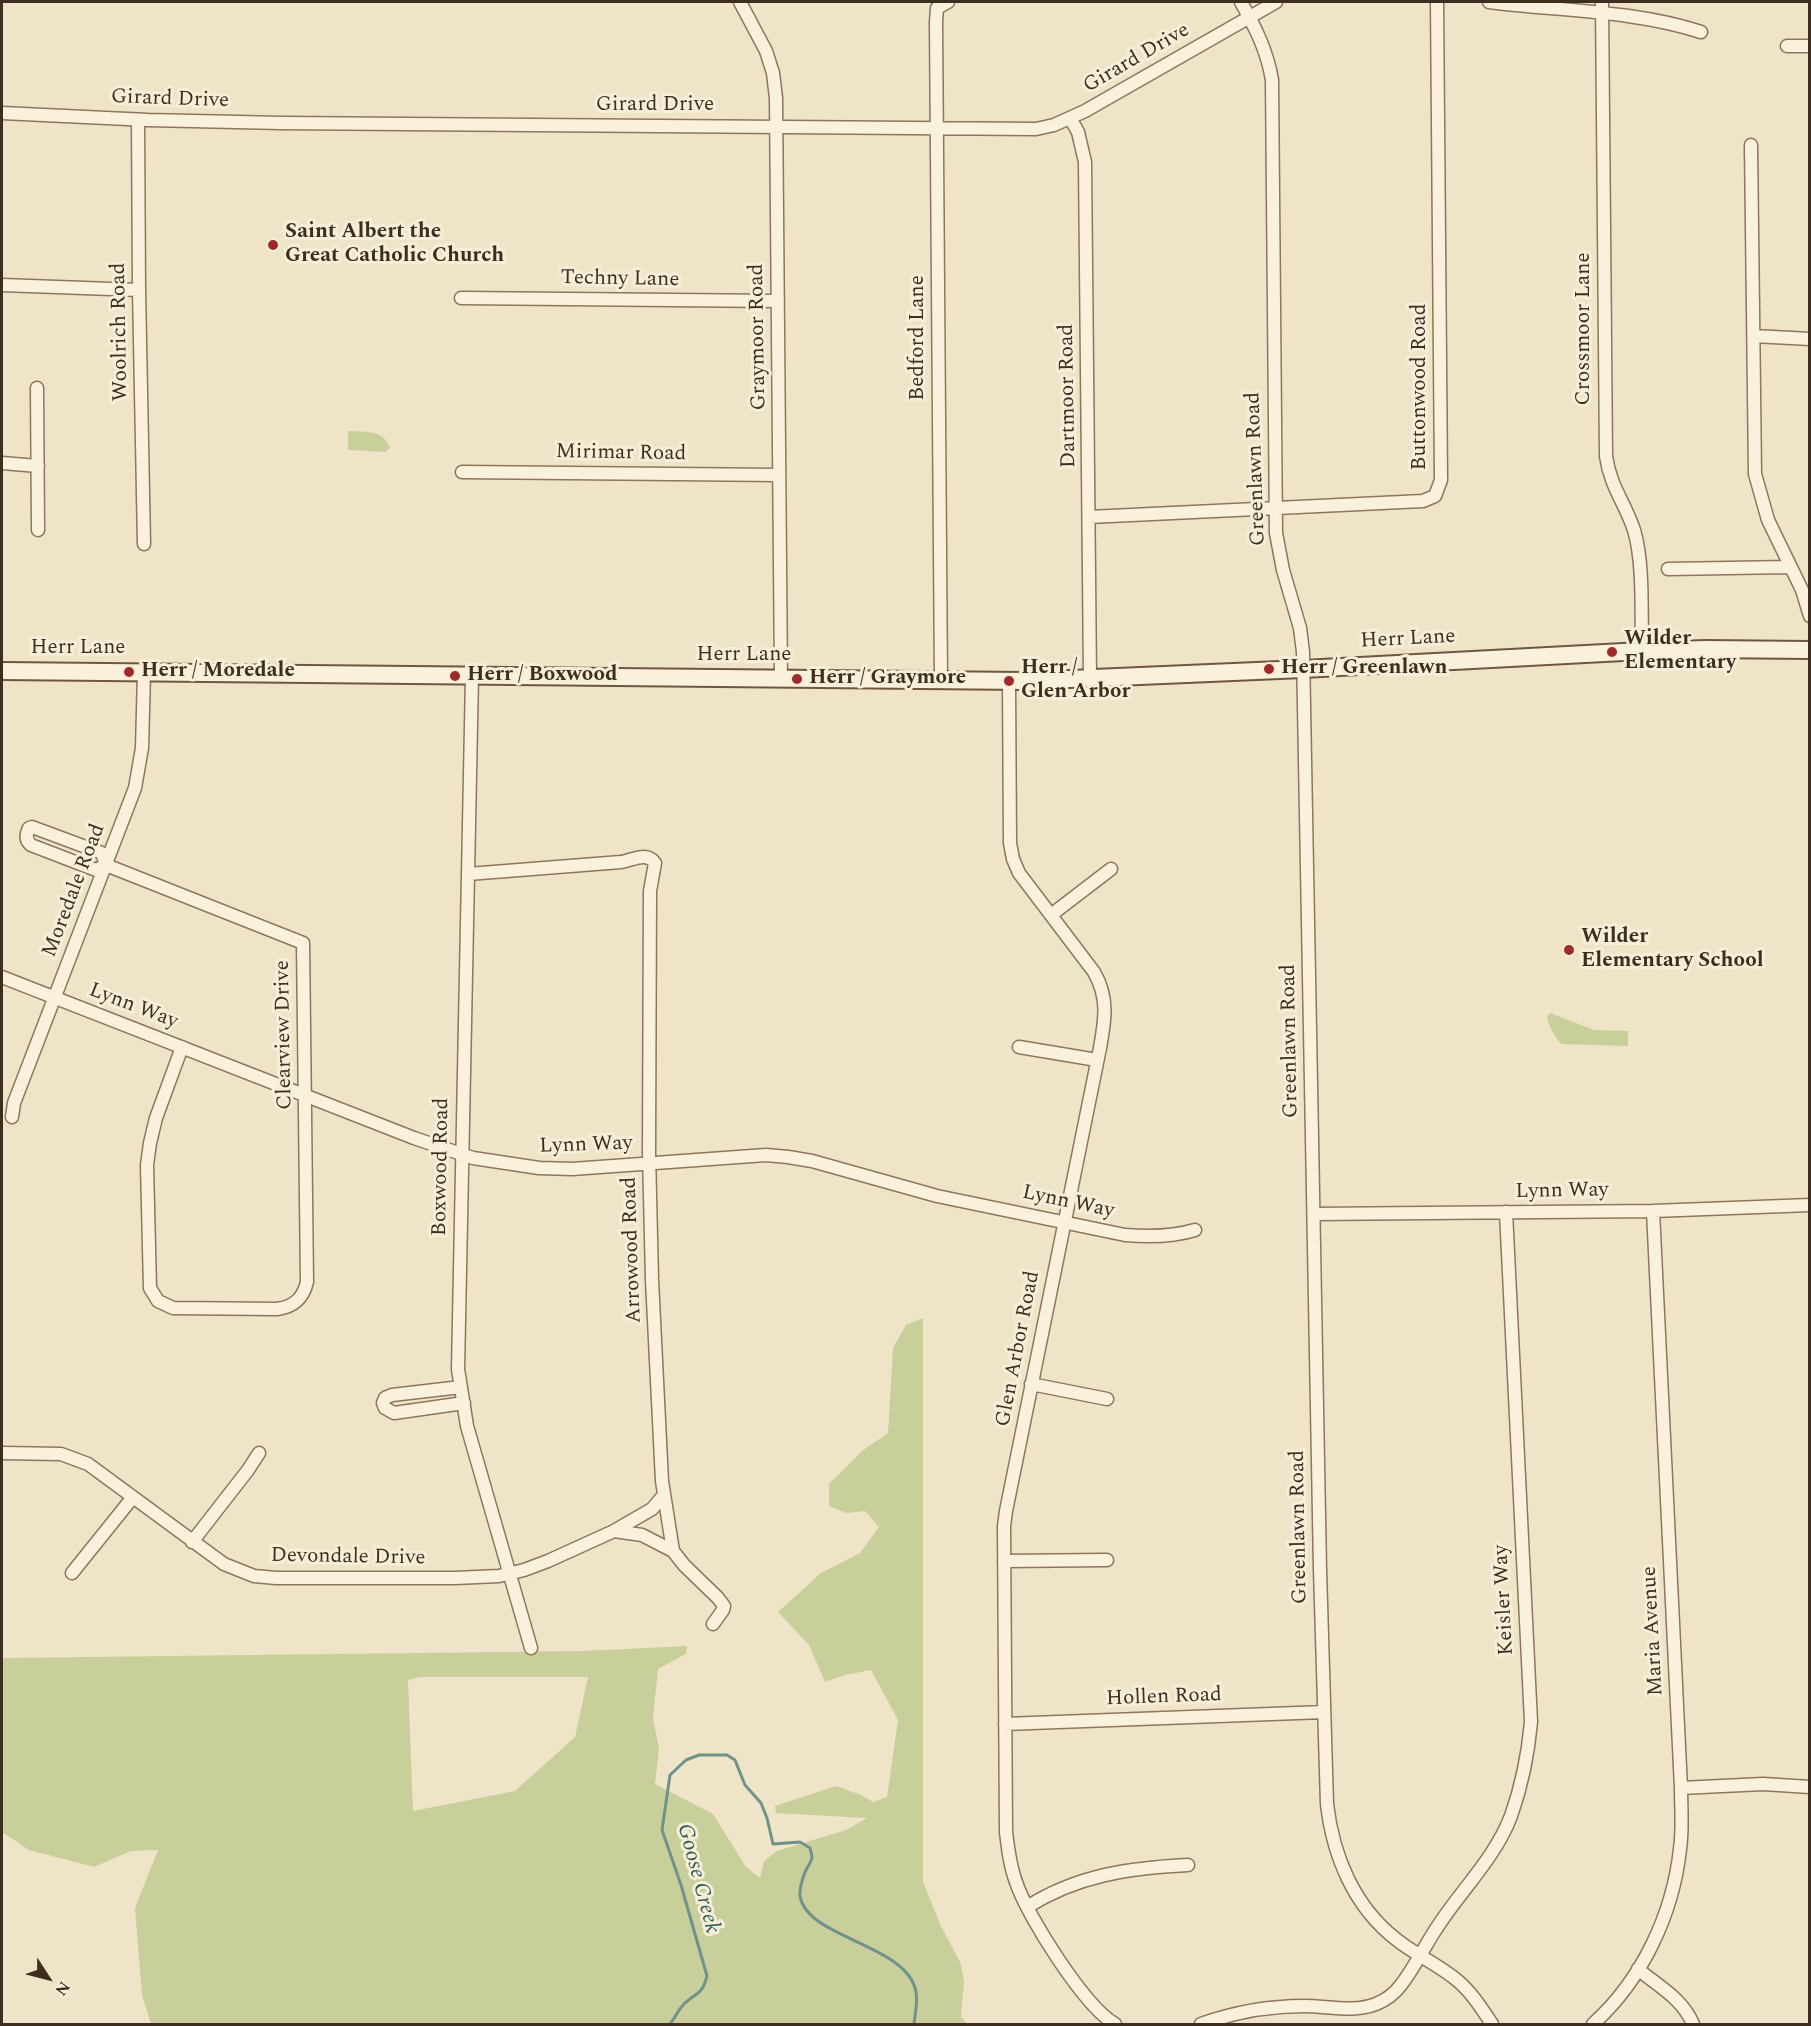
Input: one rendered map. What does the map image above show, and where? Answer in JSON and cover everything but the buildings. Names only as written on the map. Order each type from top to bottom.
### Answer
[{"type":"main road","name":"Herr Lane","points":[[2,671],[1010,681],[1303,669],[1642,651],[1809,650]]},
{"type":"street","name":"Graymoor Road","points":[[740,2],[766,51],[773,73],[776,98],[781,679]]},
{"type":"street","name":"Greenlawn Road","points":[[1241,2],[1261,38],[1269,61],[1272,80],[1278,548],[1300,628],[1303,669],[1324,1712],[1329,1826],[1338,1858],[1358,1897],[1372,1916],[1394,1938],[1459,1982],[1473,1997],[1492,2025]]},
{"type":"street","name":"Girard Drive","points":[[2,113],[138,120],[292,123],[1036,129],[1054,125],[1085,111],[1276,2]]},
{"type":"street","name":"Buttonwood Road","points":[[1089,517],[1423,501],[1435,496],[1439,489],[1441,468],[1437,2]]},
{"type":"street","points":[[1489,2],[1601,7],[1701,32]]},
{"type":"street","name":"Bedford Lane","points":[[938,4],[942,680]]},
{"type":"street","name":"Crossmoor Lane","points":[[1601,7],[1606,456],[1613,485],[1633,528],[1638,547],[1642,651]]},
{"type":"street","points":[[1787,46],[1809,46]]},
{"type":"street","name":"Dartmoor Road","points":[[1070,118],[1078,132],[1085,162],[1090,678]]},
{"type":"street","name":"Woolrich Road","points":[[138,120],[144,544]]},
{"type":"street","points":[[1751,145],[1755,474],[1768,520],[1802,590],[1809,616]]},
{"type":"street","points":[[2,285],[139,290]]},
{"type":"street","name":"Techny Lane","points":[[461,298],[778,301]]},
{"type":"street","points":[[1754,336],[1809,339]]},
{"type":"street","points":[[37,388],[38,530]]},
{"type":"street","points":[[2,463],[38,466]]},
{"type":"street","name":"Mirimar Road","points":[[462,472],[779,475]]},
{"type":"street","points":[[1668,569],[1789,567]]},
{"type":"street","name":"Moredale Road","points":[[12,1117],[14,1103],[124,818],[138,772],[142,748],[144,672]]},
{"type":"street","name":"Boxwood Road","points":[[472,676],[458,1370],[467,1426],[531,1648]]},
{"type":"street","name":"Glen Arbor Road","points":[[1010,681],[1011,851],[1019,873],[1088,963],[1102,987],[1106,1002],[1097,1060],[1006,1511],[1004,1561],[1006,1832],[1016,1883],[1034,1922],[1096,2010],[1115,2025]]},
{"type":"street","points":[[36,827],[102,853],[106,865],[96,870],[31,844],[28,842],[29,828],[36,827]]},
{"type":"street","name":"Arrowood Road","points":[[468,874],[621,862],[645,855],[655,862],[650,891],[652,1280],[663,1496],[673,1551]]},
{"type":"street","name":"Clearview Drive","points":[[106,865],[303,943],[307,1282],[299,1300],[289,1307],[277,1309],[173,1308],[165,1306],[153,1295],[148,1277],[147,1165],[156,1118],[182,1047]]},
{"type":"street","points":[[1051,915],[1111,869]]},
{"type":"street","name":"Lynn Way","points":[[2,977],[463,1155],[539,1168],[572,1169],[766,1155],[788,1157],[812,1161],[937,1196],[1125,1235],[1167,1236],[1196,1230]]},
{"type":"street","points":[[1019,1047],[1097,1060]]},
{"type":"street","name":"Lynn Way","points":[[1314,1214],[1653,1211],[1809,1205]]},
{"type":"street","name":"Maria Avenue","points":[[1593,2025],[1618,1998],[1638,1969],[1656,1936],[1668,1907],[1677,1873],[1681,1831],[1681,1788],[1653,1211]]},
{"type":"street","name":"Keisler Way","points":[[1420,1956],[1438,1926],[1496,1847],[1521,1787],[1528,1755],[1531,1722],[1530,1692],[1506,1212]]},
{"type":"street","points":[[1031,1384],[1107,1399]]},
{"type":"street","points":[[461,1387],[392,1395],[385,1398],[383,1403],[385,1408],[393,1413],[464,1403]]},
{"type":"street","name":"Devondale Drive","points":[[2,1453],[61,1454],[71,1457],[99,1471],[212,1556],[235,1569],[254,1576],[265,1577],[455,1578],[499,1576],[548,1561],[614,1531],[652,1509],[663,1496]]},
{"type":"street","points":[[192,1542],[259,1453]]},
{"type":"street","points":[[72,1573],[134,1497]]},
{"type":"street","points":[[614,1531],[642,1535],[673,1551],[722,1603],[723,1610],[713,1624]]},
{"type":"street","points":[[1004,1561],[1107,1560]]},
{"type":"street","name":"Hollen Road","points":[[1005,1724],[1324,1712]]},
{"type":"street","points":[[1681,1788],[1763,1784],[1809,1787]]},
{"type":"street","points":[[1027,1907],[1078,1882],[1105,1873],[1188,1865]]},
{"type":"street","points":[[1201,2025],[1249,2010],[1275,2007],[1356,2009],[1377,2004],[1389,1997],[1401,1985],[1420,1956]]},
{"type":"street","points":[[1638,1969],[1681,2003],[1688,2012],[1693,2025]]},
{"type":"green space","points":[[348,431],[379,435],[390,448],[385,452],[348,450]]},
{"type":"green space","points":[[1550,1013],[1594,1030],[1628,1031],[1628,1046],[1562,1044],[1549,1024],[1547,1017]]},
{"type":"green space","points":[[923,1318],[923,1882],[941,1926],[961,1964],[964,1982],[961,2016],[967,2024],[151,2024],[142,1995],[135,1908],[158,1850],[131,1851],[94,1867],[29,1850],[2,1832],[2,1658],[582,1651],[687,1646],[686,1654],[658,1669],[653,1718],[659,1749],[655,1784],[713,1814],[746,1867],[760,1878],[764,1861],[777,1851],[846,1830],[867,1818],[776,1813],[775,1806],[836,1786],[873,1802],[887,1797],[898,1720],[871,1670],[825,1682],[809,1645],[778,1612],[821,1573],[860,1553],[879,1527],[865,1511],[847,1513],[829,1506],[829,1484],[862,1451],[888,1433],[893,1348],[906,1325]],"holes":[[[420,1677],[588,1677],[575,1737],[515,1791],[413,1811],[408,1680]]]},
{"type":"waterway","name":"Goose Creek","points":[[670,2024],[684,2004],[701,1990],[707,1976],[681,1885],[662,1830],[670,1775],[686,1760],[699,1755],[727,1755],[735,1760],[745,1785],[761,1803],[773,1844],[800,1842],[810,1848],[812,1858],[800,1893],[807,1911],[838,1933],[878,1952],[909,1976],[917,1996],[914,2024]]},
{"type":"place","name":"Saint Albert the Great Catholic Church","points":[[273,245]]},
{"type":"place","name":"Wilder Elementary","points":[[1612,652]]},
{"type":"place","name":"Herr / Greenlawn","points":[[1269,669]]},
{"type":"place","name":"Herr / Moredale","points":[[129,672]]},
{"type":"place","name":"Herr / Boxwood","points":[[455,676]]},
{"type":"place","name":"Herr / Graymore","points":[[797,679]]},
{"type":"place","name":"Herr / Glen Arbor","points":[[1009,681]]},
{"type":"place","name":"Wilder Elementary School","points":[[1569,950]]}]
